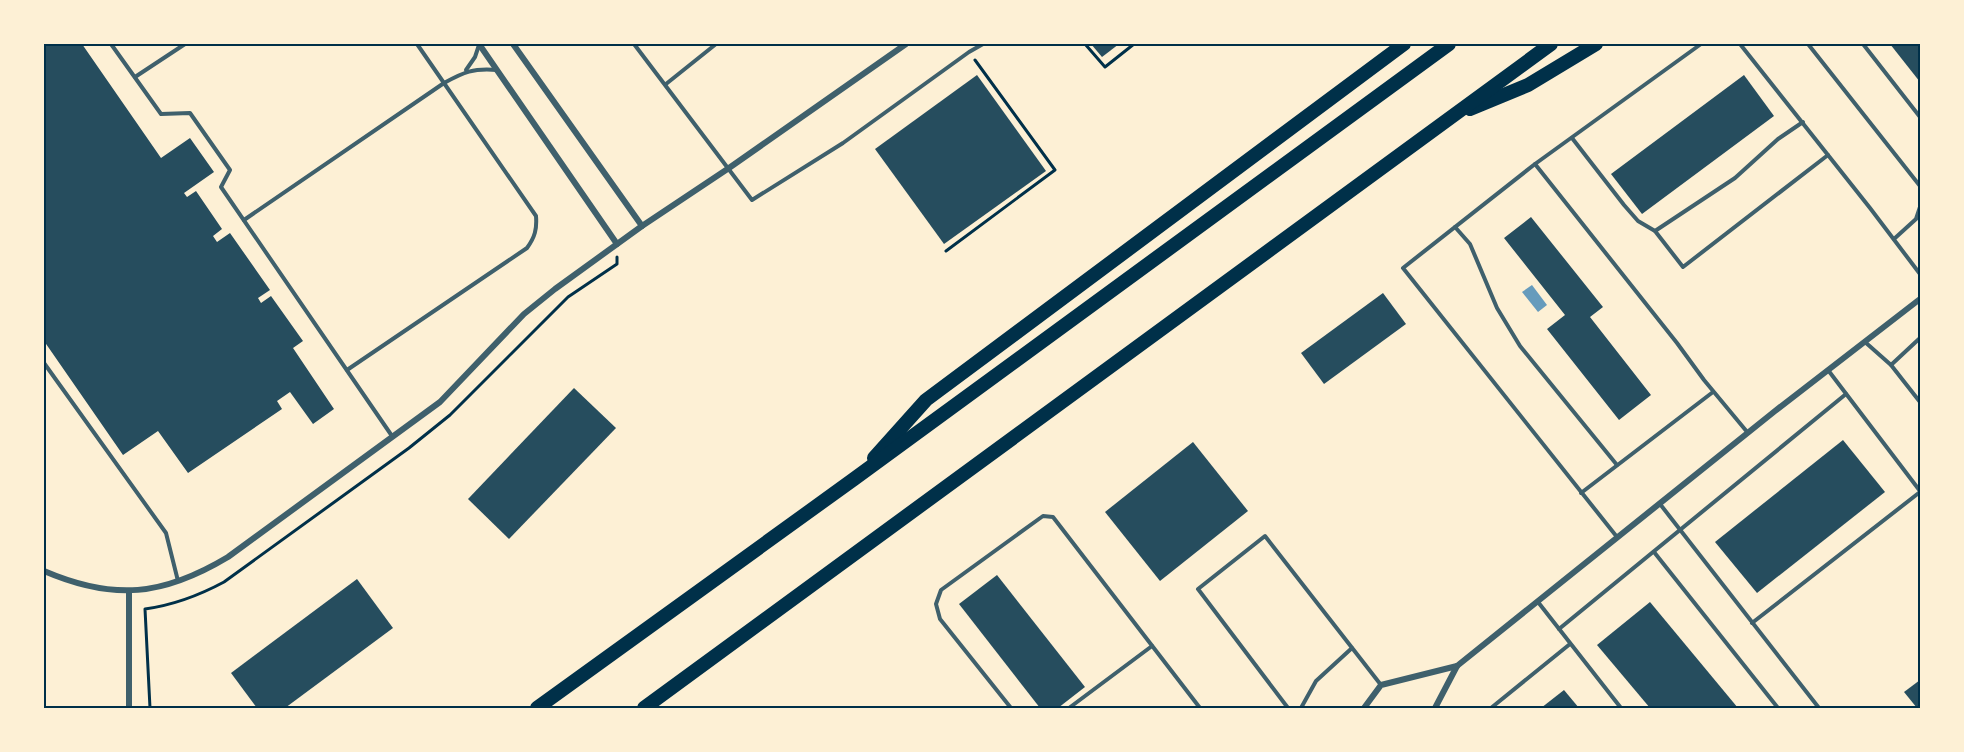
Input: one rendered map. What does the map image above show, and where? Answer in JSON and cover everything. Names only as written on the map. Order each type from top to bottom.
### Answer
[{"type":"highway","points":[[854,479],[926,400],[1404,44]]},
{"type":"highway","points":[[537,708],[1449,44]]},
{"type":"highway","points":[[644,708],[1551,44]]},
{"type":"highway","points":[[1446,119],[1528,85],[1596,44]]},
{"type":"street","points":[[479,44],[617,244]]},
{"type":"street","points":[[513,44],[642,226]]},
{"type":"street","points":[[44,571],[66,581],[93,588],[129,591],[151,589],[178,582],[228,557],[440,402],[524,314],[562,283],[906,44]]},
{"type":"street","points":[[1435,708],[1457,666],[1920,298]]},
{"type":"street","points":[[129,591],[129,708]]},
{"type":"street","points":[[1364,708],[1381,685],[1457,666]]},
{"type":"lane","points":[[111,44],[161,114],[190,113],[230,170],[221,187],[392,436]]},
{"type":"lane","points":[[135,77],[185,44]]},
{"type":"lane","points":[[347,370],[527,248],[534,237],[537,226],[536,216],[417,44]]},
{"type":"lane","points":[[466,71],[475,57],[479,44]]},
{"type":"lane","points":[[634,44],[752,200],[834,150],[969,51],[983,44]]},
{"type":"lane","points":[[666,84],[716,44]]},
{"type":"lane","points":[[1617,538],[1403,268],[1535,164],[1701,44]]},
{"type":"lane","points":[[1747,44],[1741,45],[1920,274]]},
{"type":"lane","points":[[1809,44],[1920,186]]},
{"type":"lane","points":[[1863,44],[1920,117]]},
{"type":"lane","points":[[244,220],[444,83],[466,71],[482,68],[497,70]]},
{"type":"lane","points":[[1655,231],[1735,178],[1778,139],[1803,122]]},
{"type":"lane","points":[[1572,138],[1638,221],[1655,231],[1683,267],[1828,155]]},
{"type":"lane","points":[[1535,164],[1713,392],[1748,433]]},
{"type":"lane","points":[[1894,239],[1916,219],[1920,207]]},
{"type":"lane","points":[[1455,227],[1470,244],[1497,308],[1520,346],[1617,465]]},
{"type":"lane","points":[[1891,365],[1920,338]]},
{"type":"lane","points":[[1865,342],[1891,365],[1920,402]]},
{"type":"lane","points":[[44,363],[166,533],[178,582]]},
{"type":"lane","points":[[1752,623],[1920,491],[1828,370]]},
{"type":"lane","points":[[1581,493],[1713,392]]},
{"type":"lane","points":[[1559,629],[1846,394]]},
{"type":"lane","points":[[1660,504],[1819,708]]},
{"type":"lane","points":[[1011,708],[940,619],[936,604],[941,590],[1042,516],[1053,517],[1200,708]]},
{"type":"lane","points":[[1288,708],[1198,589],[1265,536],[1381,685]]},
{"type":"lane","points":[[1654,552],[1778,708]]},
{"type":"lane","points":[[1538,602],[1621,708]]},
{"type":"lane","points":[[1491,708],[1570,644]]},
{"type":"lane","points":[[1069,708],[1152,646]]},
{"type":"lane","points":[[1301,708],[1316,681],[1352,648]]},
{"type":"path","points":[[1085,44],[1105,68],[1134,44]]},
{"type":"path","points":[[946,251],[1055,170],[969,51]]},
{"type":"path","points":[[145,609],[150,708]]},
{"type":"water","points":[[1532,285],[1547,305],[1538,312],[1522,292]]},
{"type":"building","points":[[44,44],[82,44],[161,158],[190,138],[214,172],[184,193],[187,197],[196,191],[222,229],[213,236],[217,242],[230,233],[270,290],[258,298],[261,303],[271,296],[303,341],[293,348],[334,409],[313,424],[290,392],[277,401],[282,409],[188,473],[158,431],[123,455],[44,341]]},
{"type":"building","points":[[1091,44],[1119,44],[1102,57]]},
{"type":"building","points":[[1890,44],[1920,44],[1920,82]]},
{"type":"building","points":[[977,75],[1046,171],[944,244],[875,149]]},
{"type":"building","points":[[1744,75],[1774,116],[1642,214],[1611,174]]},
{"type":"building","points":[[1531,217],[1603,307],[1590,317],[1651,395],[1619,420],[1547,329],[1565,315],[1504,238]]},
{"type":"building","points":[[1383,293],[1406,324],[1324,384],[1301,353]]},
{"type":"building","points":[[574,388],[616,428],[509,539],[468,499]]},
{"type":"building","points":[[1843,440],[1885,492],[1757,593],[1715,542]]},
{"type":"building","points":[[1193,442],[1248,511],[1160,581],[1105,512]]},
{"type":"building","points":[[997,575],[1085,687],[1058,708],[1040,708],[959,604]]},
{"type":"building","points":[[357,579],[393,628],[285,708],[257,708],[231,673]]},
{"type":"building","points":[[1650,602],[1738,708],[1650,708],[1597,645]]},
{"type":"building","points":[[1920,680],[1920,708],[1917,708],[1904,692]]},
{"type":"building","points":[[1564,690],[1579,708],[1541,708]]}]
